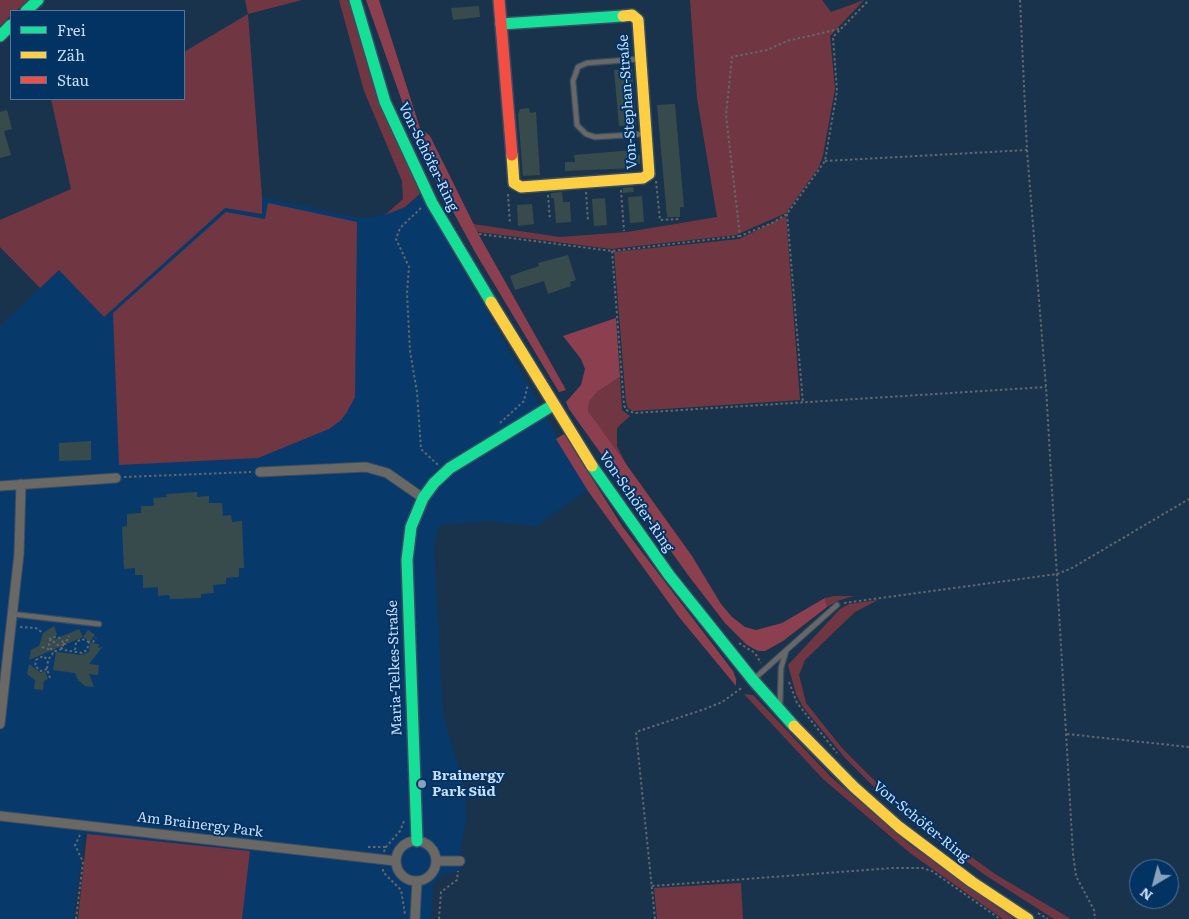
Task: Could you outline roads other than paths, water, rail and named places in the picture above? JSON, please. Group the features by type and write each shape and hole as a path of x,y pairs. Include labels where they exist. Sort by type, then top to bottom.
{"main road":[{"path":"27,10 38,0"},
{"name":"Von-Schöfer-Ring","path":"355,0 385,102 433,204 588,461 669,575 753,680 810,744 899,827 972,882 1031,914"},
{"path":"499,0 501,24"},
{"name":"Von-Stephan-Straße","path":"632,14 638,20 641,59 649,174 643,178 521,187 514,183 501,24 632,14"},
{"path":"0,36 10,26"},
{"name":"Maria-Telkes-Straße","path":"417,841 407,560 411,527 424,498 434,483 450,468 553,405"}],"street":[{"path":"260,472 366,467 386,473 424,498"},
{"path":"0,486 116,478"},
{"path":"0,724 19,554 21,484"},
{"name":"Am Brainergy Park","path":"0,816 396,861"},
{"path":"417,841 431,847 436,861 433,872 423,880 411,880 401,873 396,861 400,849 405,844 417,841"},
{"path":"436,861 459,861"},
{"path":"416,919 417,880"}],"lane":[{"path":"641,59 587,63 578,67 573,81 577,125 586,134 595,137 647,133"},
{"path":"753,680 837,605"},
{"path":"12,614 99,624"},
{"path":"780,709 780,680 786,650"}],"place":[{"name":"Brainergy Park Süd","path":"422,784"}]}
